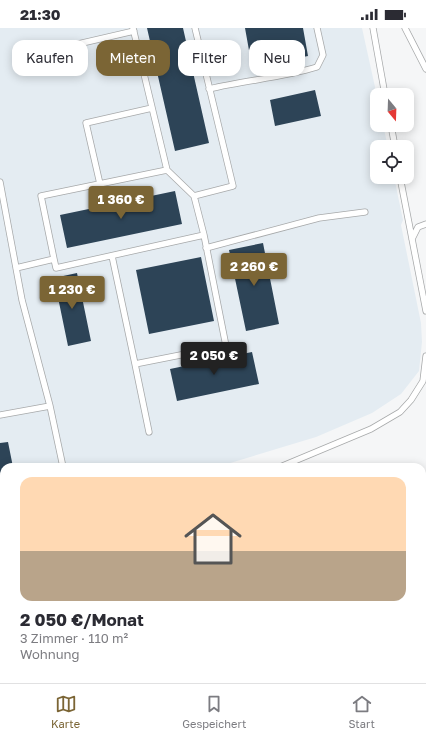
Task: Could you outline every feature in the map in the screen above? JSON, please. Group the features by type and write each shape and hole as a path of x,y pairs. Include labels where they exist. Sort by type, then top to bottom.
{"lane":[{"path":"194,196 233,186 195,28"},
{"path":"210,89 304,71 316,67 323,55 317,28"},
{"path":"373,28 384,88"},
{"path":"405,28 426,69"},
{"path":"88,41 134,30 167,170 194,196 204,235 226,346 135,364"},
{"path":"100,184 86,123 152,108"},
{"path":"167,170 40,196 56,268 204,235"},
{"path":"0,182 22,300 50,406 62,463"},
{"path":"401,184 426,311"},
{"path":"206,248 319,218 365,212"},
{"path":"412,239 418,226 426,224"},
{"path":"112,256 149,432"},
{"path":"16,268 54,259"},
{"path":"289,463 370,429 400,412 411,400 423,381 426,356"},
{"path":"0,415 50,406"}],"shaded area":[{"path":"0,28 362,28 375,88 370,88 370,132 385,132 386,140 370,140 370,184 395,184 403,220 401,225 421,323 422,342 419,371 401,394 372,413 316,437 230,463 0,463"}],"building":[{"path":"147,28 183,28 186,40 178,40 178,76 194,76 209,143 175,151 158,76 170,76 170,40 150,40"},
{"path":"245,28 303,28 308,56 305,57 305,40 249,40 249,50"},
{"path":"315,90 321,116 275,126 270,100"},
{"path":"175,191 182,224 67,248 60,215"},
{"path":"263,243 279,324 246,331 229,250"},
{"path":"201,257 214,321 149,334 136,270"},
{"path":"77,273 91,341 68,346 54,278"},
{"path":"252,352 259,384 177,401 170,369"},
{"path":"8,442 12,463 0,463 0,443"}]}
